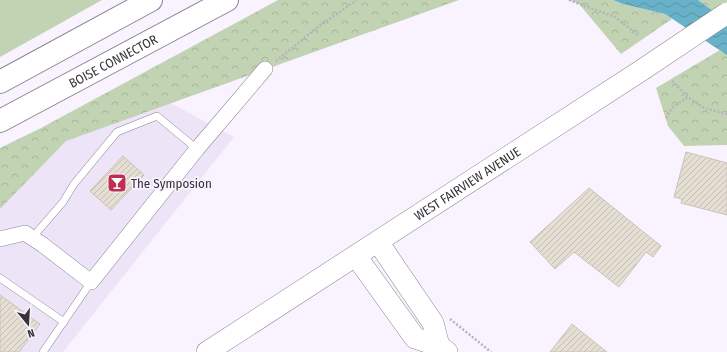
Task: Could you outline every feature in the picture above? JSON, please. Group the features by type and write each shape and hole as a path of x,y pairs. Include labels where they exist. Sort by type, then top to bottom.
{"highway":[{"path":"0,82 151,0"},
{"name":"BOISE CONNECTOR","path":"0,121 227,0"}],"main road":[{"name":"WEST FAIRVIEW AVENUE","path":"207,352 642,70 727,13"},
{"path":"378,242 433,323 442,349"},
{"path":"356,256 415,338 442,349"}],"street":[{"path":"0,239 25,233 91,282 197,149 265,69"}],"lane":[{"path":"32,238 63,202 74,184 117,132 157,116 197,149"},
{"path":"0,278 64,322"},
{"path":"43,352 91,282"}],"path":[{"path":"265,69 318,27 357,0"},
{"path":"569,0 615,17 639,36"},
{"path":"672,81 688,97 704,108 727,114"},
{"path":"666,118 672,108 688,97"},
{"path":"449,318 491,352"}],"shaded area":[{"path":"148,91 234,137 63,352 0,352 0,159"}],"green space":[{"path":"0,0 102,0 0,57"},
{"path":"278,0 459,0 66,141 0,209 0,148 41,128"},
{"path":"569,0 613,0 623,4 665,14 672,19 621,54 579,4"},
{"path":"698,0 727,0 727,21"},
{"path":"720,50 727,55 727,145 684,146 668,126 656,88"}],"water":[{"path":"613,0 698,0 727,21 727,55 665,14 623,4"}],"building":[{"path":"686,152 727,163 727,215 681,203 682,199 674,197"},
{"name":"The Symposion","path":"123,156 144,175 111,210 90,191"},
{"path":"589,188 661,246 653,257 646,252 619,287 574,252 555,269 530,242"},
{"path":"0,295 40,324 19,352 0,352"},
{"path":"572,324 607,352 550,352"}],"place":[{"name":"The Symposion","path":"117,183"}]}
